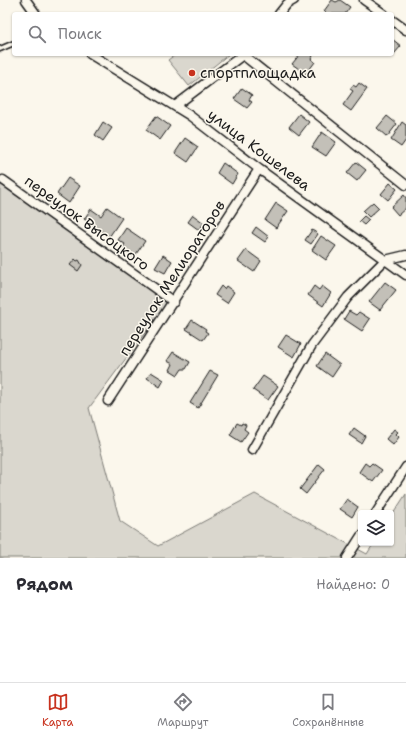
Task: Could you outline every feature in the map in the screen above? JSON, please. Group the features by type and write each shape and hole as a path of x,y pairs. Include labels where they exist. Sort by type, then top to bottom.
{"street":[{"path":"26,0 35,12"},
{"path":"281,12 287,4 294,0"},
{"path":"364,0 381,12"},
{"path":"394,21 406,30"},
{"name":"улица Кошелева","path":"93,56 175,106 259,169 406,274"},
{"path":"175,106 241,56"},
{"path":"246,56 406,184"},
{"name":"переулок Мелиораторов","path":"108,401 174,302 259,169"},
{"name":"переулок Высоцкого","path":"3,180 174,302"},
{"path":"252,450 312,345 348,297 385,260 406,255"},
{"path":"378,510 406,467"},
{"path":"347,558 358,541"}],"lane":[{"path":"0,48 12,44"}],"shaded area":[{"name":"спортплощадка","path":"173,56 226,56 189,86 168,60"},
{"path":"0,184 168,302 89,408 120,521 158,546 255,494 367,554 372,546 394,546 394,512 406,494 406,558 0,558"}],"building":[{"path":"332,0 336,2 340,0 350,7 346,12 324,11"},
{"path":"394,41 401,46 394,54"},
{"path":"298,56 313,56 311,59 315,62 306,74 292,64"},
{"path":"359,83 367,89 351,111 343,105 353,91 350,89 353,85 356,87"},
{"path":"242,88 252,95 249,100 252,102 247,108 234,99"},
{"path":"299,114 309,122 299,135 289,127"},
{"path":"156,116 170,126 160,140 146,130"},
{"path":"387,116 397,124 387,137 377,128"},
{"path":"103,122 112,128 103,141 95,135"},
{"path":"402,122 406,125 406,140 401,147 391,140"},
{"path":"322,132 336,142 326,156 312,147"},
{"path":"185,138 198,147 188,162 175,153"},
{"path":"356,162 366,170 357,181 347,173"},
{"path":"223,163 238,174 232,184 217,173"},
{"path":"68,178 80,186 69,203 57,194"},
{"path":"390,183 397,189 388,200 381,194"},
{"path":"404,195 406,198 406,208 398,215 391,207"},
{"path":"373,202 379,208 369,217 363,211"},
{"path":"276,203 288,211 276,228 265,220"},
{"path":"107,207 122,218 109,237 84,219 91,209 101,216"},
{"path":"193,215 204,223 199,230 188,222"},
{"path":"364,216 369,220 364,225 359,221"},
{"path":"256,227 269,237 265,242 252,233"},
{"path":"126,228 145,241 134,257 122,248 125,244 118,240"},
{"path":"312,230 318,234 311,244 305,240"},
{"path":"321,236 336,246 326,260 312,250"},
{"path":"246,250 261,261 254,272 238,261"},
{"path":"163,255 172,261 165,273 155,268"},
{"path":"75,259 77,261 79,260 82,265 78,271 70,265"},
{"path":"385,282 396,290 380,310 369,302"},
{"path":"221,286 224,289 226,286 234,292 227,303 215,295"},
{"path":"314,286 319,290 322,286 331,293 323,306 308,295"},
{"path":"349,311 356,315 359,312 370,319 362,331 344,319"},
{"path":"192,320 206,329 205,331 208,333 203,340 186,329"},
{"path":"286,335 301,344 294,357 278,347"},
{"path":"173,352 190,362 186,369 182,369 178,375 170,370 173,364 167,361"},
{"path":"325,354 340,365 332,377 317,366"},
{"path":"210,371 218,375 198,408 190,403"},
{"path":"151,372 164,380 160,387 147,378"},
{"path":"263,376 278,386 268,400 253,390"},
{"path":"237,423 246,425 244,429 248,432 241,442 230,435"},
{"path":"354,428 365,436 361,443 349,435"},
{"path":"394,429 398,432 396,434 399,437 393,445 386,439"},
{"path":"365,463 369,466 372,463 382,470 373,482 359,472"},
{"path":"319,464 325,469 306,494 300,489"},
{"path":"347,499 358,507 352,517 340,509"}],"place":[{"name":"спортплощадка","path":"192,73"}]}
